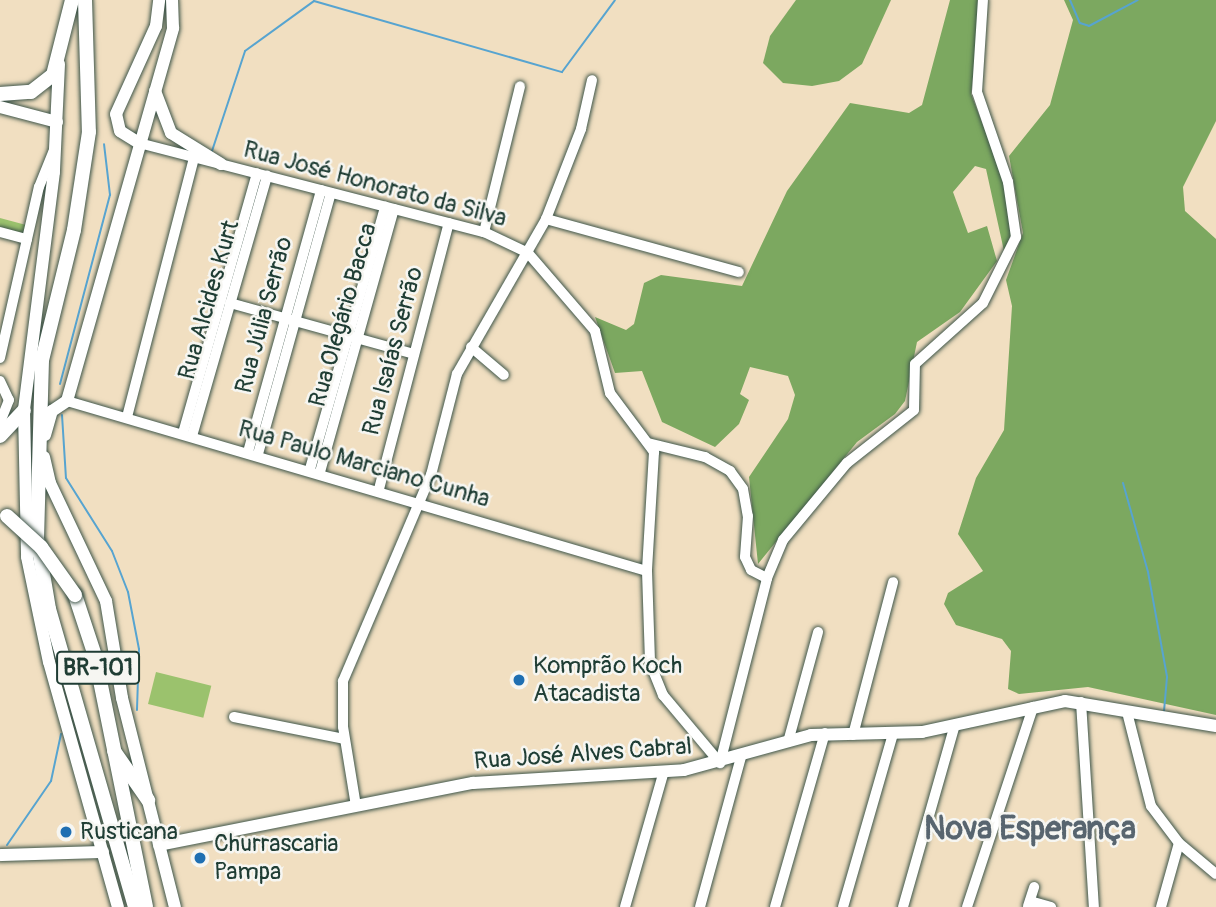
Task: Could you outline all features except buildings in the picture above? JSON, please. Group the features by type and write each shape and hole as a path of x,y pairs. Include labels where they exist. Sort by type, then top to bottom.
{"highway":[{"path":"0,104 43,85 60,61 72,0"},
{"name":"BR-101","path":"85,0 89,130 74,230 42,360 37,538 51,617 135,907"},
{"path":"0,436 24,410"},
{"name":"BR-101","path":"3,513 54,562 75,595 95,656 109,744 146,907"},
{"path":"109,744 148,800"}],"main road":[{"path":"139,143 120,131 116,114 156,26 159,0"},
{"path":"173,0 173,28 68,401 47,421 46,474 106,601 148,800 175,907"},
{"path":"60,61 57,145 24,410 32,596 118,907"},
{"path":"155,88 167,128 190,154 221,164"},
{"path":"0,104 57,121"},
{"name":"Rua José Alves Cabral","path":"159,845 486,782 664,771 720,763 825,733 892,734 954,727 1033,707 1081,702 1216,726"},
{"path":"0,855 103,852"}],"street":[{"path":"720,763 767,578 791,527 847,463 914,410 915,364 983,303 1016,237 1008,182 977,92 983,0"},
{"path":"356,806 344,739 343,681 421,501 454,384 471,347 546,219 581,130 592,79"},
{"path":"484,233 520,86"},
{"path":"127,418 190,154 139,143"},
{"path":"0,358 27,239 57,145"},
{"name":"Rua José Honorato da Silva","path":"221,164 484,233 528,253 595,331 610,393 648,443 657,469 647,571 653,677 720,763"},
{"name":"Rua Alcides Kurt","path":"187,435 262,175"},
{"name":"Rua Júlia Serrão","path":"253,453 326,191"},
{"name":"Rua Olegário Bacca","path":"315,471 390,208"},
{"path":"546,219 739,272"},
{"name":"Rua Isaías Serrão","path":"379,489 449,223"},
{"path":"0,232 27,239"},
{"path":"226,306 290,319 414,354"},
{"path":"471,347 504,375"},
{"path":"0,381 9,408 0,422"},
{"name":"Rua Paulo Marciano Cunha","path":"68,401 421,501 647,571"},
{"path":"648,443 705,457 730,471 743,489 748,516 745,557 751,570 767,578"},
{"path":"853,734 893,582"},
{"path":"788,742 818,632"},
{"path":"1081,702 1094,907"},
{"path":"967,907 1033,707"},
{"path":"1128,712 1145,793 1179,843 1216,874"},
{"path":"234,717 344,739"},
{"path":"903,907 954,727"},
{"path":"775,907 825,733"},
{"path":"843,907 892,734"},
{"path":"700,907 741,757"},
{"path":"625,907 664,771"},
{"path":"1161,907 1179,843"},
{"path":"1034,887 1029,904 1051,907"}],"green space":[{"path":"796,0 891,0 862,64 839,81 812,86 783,83 763,63 770,36"},
{"path":"950,0 982,0 971,94 1006,185 1014,227 1004,251 986,169 975,166 953,192 968,233 987,226 997,261 960,312 917,342 905,401 895,414 857,442 758,564 749,477 788,419 795,395 788,376 750,367 740,394 749,400 739,424 715,447 662,422 642,371 615,373 595,317 626,330 634,324 644,283 661,275 742,286 787,191 850,103 909,113 922,105"},
{"path":"1064,0 1216,0 1216,121 1183,187 1185,211 1216,239 1216,715 1088,687 1019,694 1008,689 1011,651 1002,639 956,625 944,604 948,593 983,571 958,534 976,478 1004,430 1012,306 1006,280 1023,233 1009,156 1050,105 1073,20"},
{"path":"0,218 27,225 24,236 0,229"},
{"path":"156,672 211,686 203,718 148,704"}],"waterway":[{"path":"212,151 245,51 314,1 562,72 615,0"},
{"path":"1070,0 1080,23 1089,26 1138,0"},
{"path":"60,384 110,195 104,144"},
{"path":"62,415 66,478 112,551 128,592 139,649 137,710"},
{"path":"1123,483 1148,572 1167,677 1164,712"},
{"path":"7,845 51,781 61,734"}],"place":[{"name":"Komprão Koch Atacadista","path":"519,680"},
{"name":"Rusticana","path":"66,832"},
{"name":"Churrascaria Pampa","path":"200,858"}],"district":[{"name":"Nova Esperança","path":"1030,829"}]}
